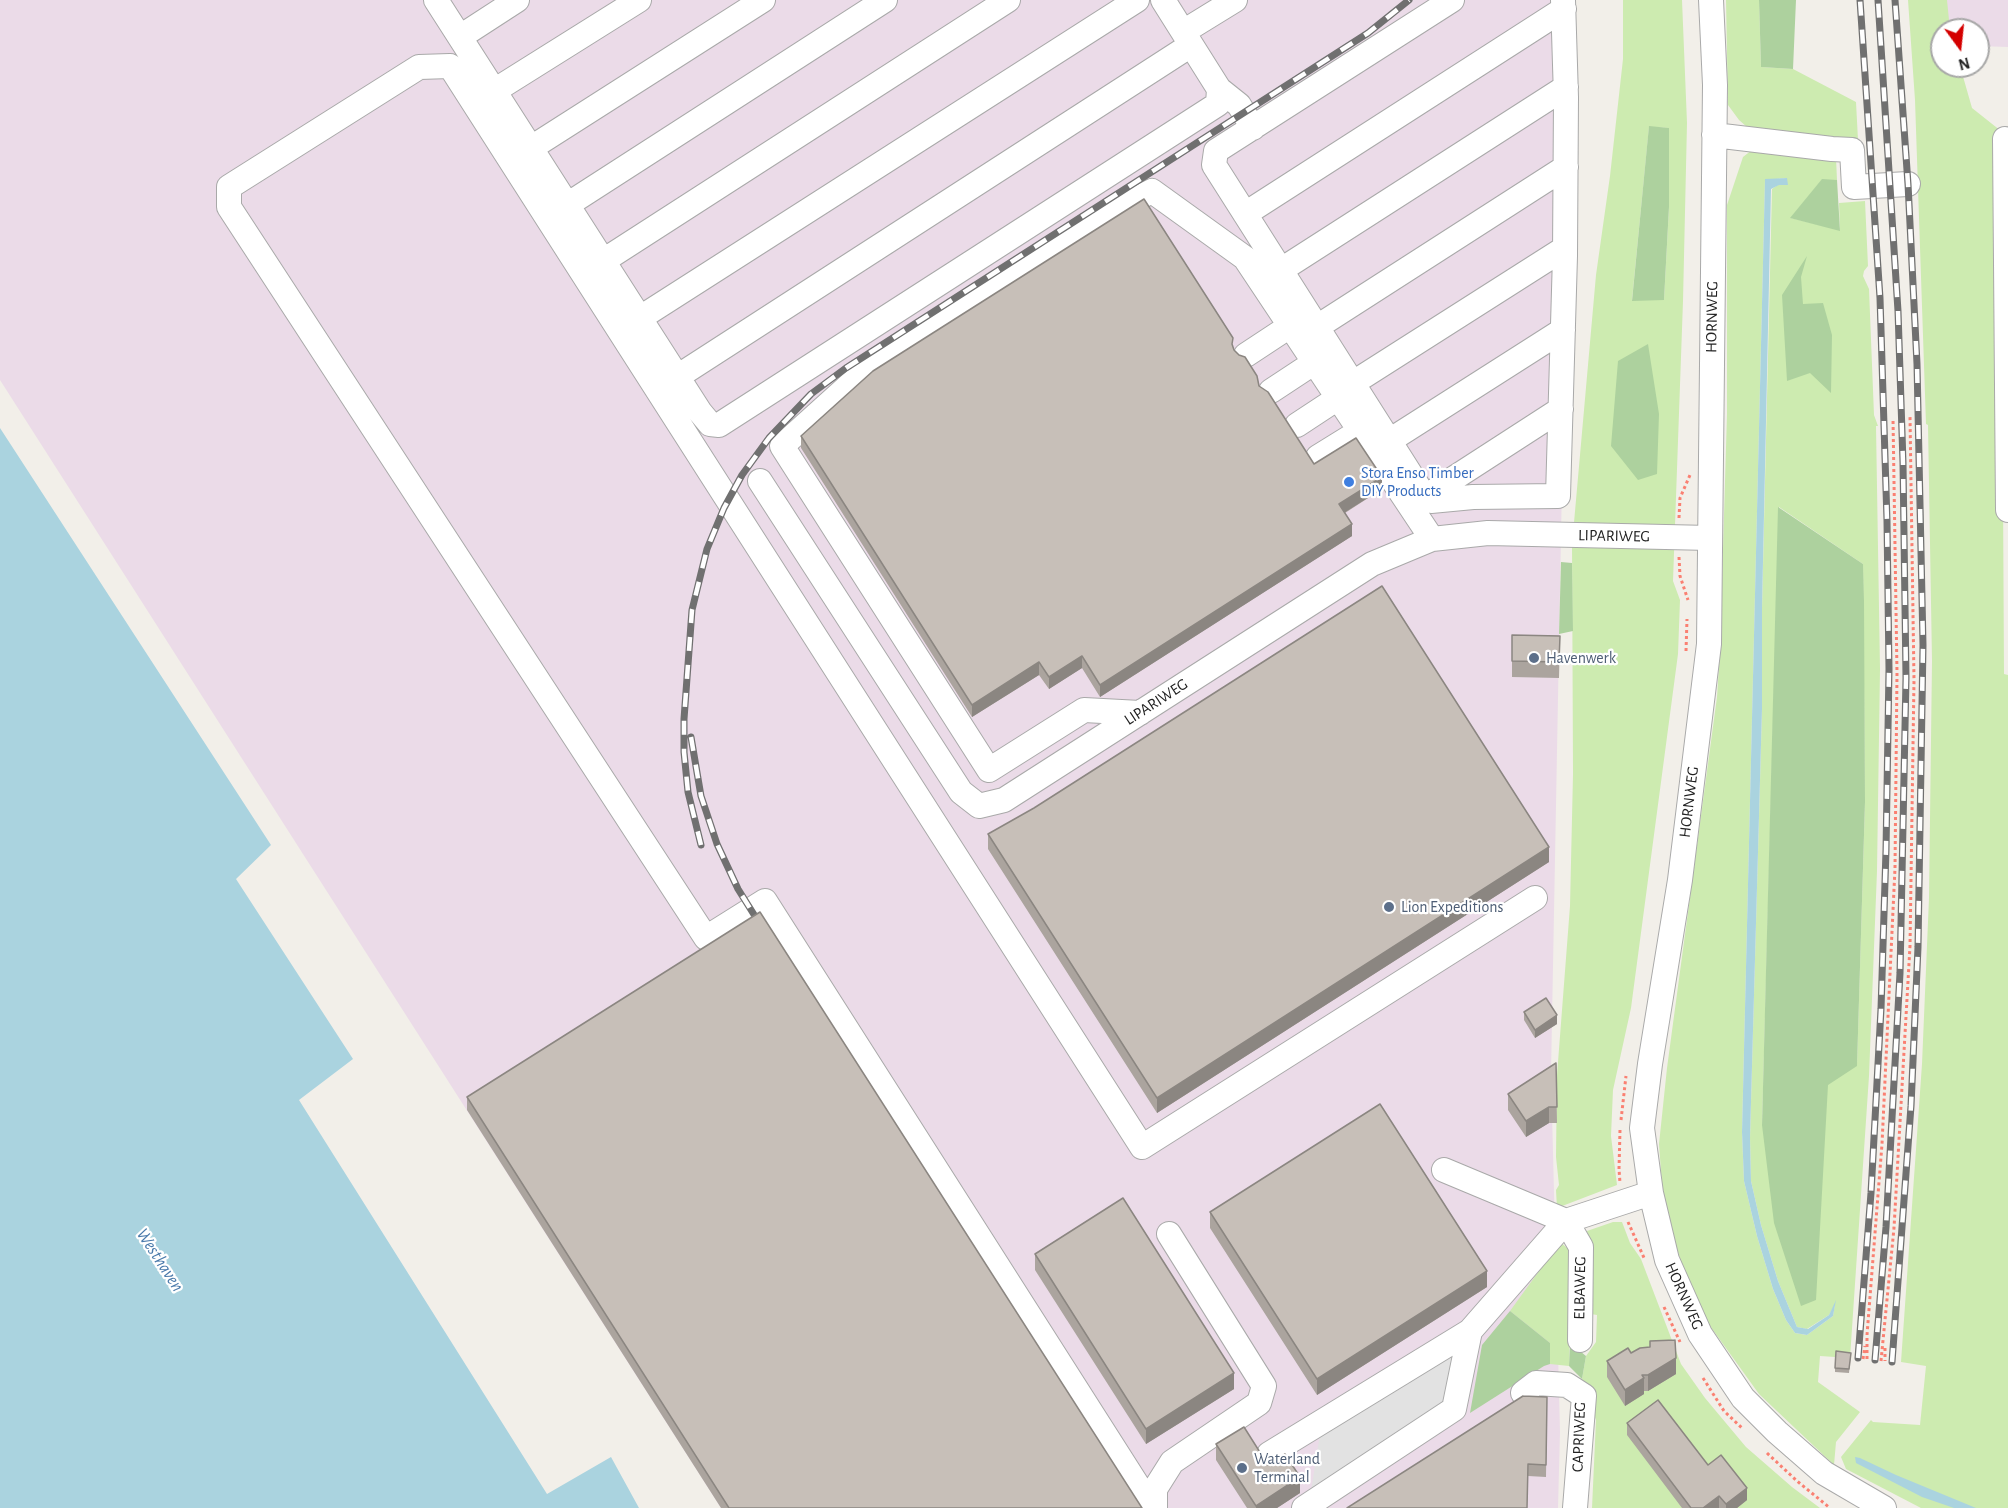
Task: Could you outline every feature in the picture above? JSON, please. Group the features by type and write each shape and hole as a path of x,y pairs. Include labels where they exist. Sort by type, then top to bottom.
{"street":[{"path":"436,0 677,377 710,424 719,425 1218,104 1219,89"},
{"path":"460,37 517,0"},
{"path":"495,91 639,0"},
{"path":"531,148 763,0"},
{"path":"567,205 885,0"},
{"path":"603,261 1008,0"},
{"path":"640,318 1137,0"},
{"path":"1163,0 1219,89 1239,105 1253,128"},
{"path":"677,377 1187,39 1235,0"},
{"path":"1432,539 1360,431 1317,327 1214,165 1216,151 1452,0"},
{"name":"HORNWEG","path":"1711,0 1715,86 1709,644 1680,880 1642,1128 1651,1193 1667,1260 1700,1334 1743,1398 1777,1432 1824,1473 1884,1508"},
{"path":"1245,214 1564,4"},
{"path":"1140,713 1084,710 989,770 782,446 864,372 1130,202 1152,191 1245,258 1315,363 1345,391 1389,441 1425,497 1431,501 1473,497 1558,496 1566,167 1564,4"},
{"path":"1153,1508 765,901 706,938 229,207 230,187 419,66 450,66 1142,1147 1534,898"},
{"path":"1281,270 1566,87"},
{"path":"1714,135 1852,150 1854,187 1908,184"},
{"path":"2008,140 2006,140 2008,510"},
{"path":"1317,327 1566,167"},
{"path":"1297,425 1345,391 1565,248"},
{"path":"1246,356 1290,326"},
{"path":"1389,441 1563,330"},
{"path":"1271,391 1315,363"},
{"path":"1425,497 1561,410"},
{"path":"1318,457 1360,431"},
{"name":"LIPARIWEG","path":"760,482 961,792 979,807 1004,800 1372,564 1432,539 1488,533 1710,538"},
{"path":"1444,1170 1566,1221"},
{"path":"1269,1454 1470,1330 1566,1221 1651,1193"},
{"name":"ELBAWEG","path":"1566,1221 1581,1247 1580,1340"},
{"path":"1153,1508 1155,1489 1172,1462 1259,1403 1264,1386 1169,1233"},
{"path":"1304,1508 1454,1409 1470,1330"},
{"name":"CAPRIWEG","path":"1523,1393 1536,1383 1567,1384 1584,1396 1575,1508"}],"path":[{"path":"1883,1361 1902,1111 1912,876 1914,642 1910,417"},
{"path":"1865,1359 1883,1134 1895,868 1897,673 1893,418"}],"shaded area":[{"path":"0,0 1571,0 1551,1073 1560,1432 1558,1508 721,1508 0,380"},
{"path":"1931,0 2008,0 2008,47 1990,46 1990,18 1938,18"},
{"path":"1459,1346 1448,1403 1311,1491 1320,1434"}],"green space":[{"path":"1623,0 1682,0 1687,123 1673,581 1680,600 1678,654 1631,1008 1613,1090 1611,1136 1617,1185 1557,1208 1556,1190 1559,1185 1556,1157 1557,1075 1570,906 1573,774 1572,545 1596,275 1623,59","holes":["1649,127 1669,128 1669,207 1664,300 1632,300"]},
{"path":"1726,0 1759,0 1761,67 1793,69 1856,102 1858,140 1835,141 1747,127 1739,120 1728,105"},
{"path":"1759,0 1796,0 1793,69 1761,67"},
{"path":"1908,0 1947,0 1949,18 1930,18 1930,78 1963,78 1972,108 2001,131 2004,674 2008,675 2008,1508 1921,1508 1846,1469 1841,1457 1871,1420 1920,1425 1926,1366 1901,1362 1922,1064 1929,898 1932,661 1928,425 1926,424 1915,100"},
{"path":"1649,126 1669,128 1669,207 1664,300 1632,301"},
{"path":"1752,150 1836,158 1837,180 1822,180 1791,218 1840,230 1839,203 1865,201 1868,266 1863,276 1869,289 1874,415 1878,426 1876,426 1880,669 1877,871 1869,1076 1850,1358 1820,1356 1818,1382 1860,1412 1836,1442 1834,1465 1759,1394 1705,1319 1687,1281 1672,1233 1662,1185 1659,1144 1667,1068 1717,697 1727,414 1727,205 1743,157","holes":["1787,178 1772,189 1762,608 1762,709 1750,1138 1751,1181 1761,1225 1778,1281 1797,1327 1807,1329 1829,1315 1835,1304 1833,1316 1807,1335 1795,1333 1786,1320 1773,1289 1744,1181 1742,1132 1765,180","1779,507 1863,564 1865,802 1857,1065 1762,1125"]},
{"path":"1822,179 1837,180 1840,231 1790,218"},
{"path":"1807,256 1801,277 1803,304 1823,303 1832,335 1831,393 1810,373 1787,381 1782,295"},
{"path":"1648,344 1659,414 1657,474 1638,480 1611,446 1618,361"},
{"path":"1778,507 1863,564 1865,802 1857,1066 1828,1085 1816,1300 1801,1306 1774,1223 1762,1125"},
{"path":"1561,562 1572,563 1573,631 1559,634"},
{"path":"1613,1222 1622,1222 1630,1243 1641,1259 1681,1364 1705,1398 1746,1447 1820,1508 1592,1508 1596,1420 1582,1379 1586,1356 1596,1342 1597,1315 1591,1314 1591,1255 1587,1231"},
{"path":"1560,1242 1572,1252 1569,1366 1550,1364 1550,1343 1510,1311"},
{"path":"1510,1311 1550,1343 1550,1364 1470,1413 1482,1345"},
{"path":"1570,1343 1586,1356 1582,1379 1569,1366"}],"water":[{"path":"1787,178 1788,185 1779,185 1771,189 1762,709 1750,1138 1751,1181 1761,1225 1778,1281 1797,1327 1808,1329 1829,1315 1836,1300 1833,1316 1807,1335 1795,1333 1786,1320 1773,1289 1744,1181 1742,1132 1765,179"},
{"name":"Westhaven","path":"0,428 271,845 236,879 353,1059 299,1100 547,1494 611,1457 639,1508 0,1508"},
{"path":"1855,1457 1976,1508 1954,1508 1922,1497 1856,1463"}],"building":[{"path":"1144,199 1233,338 1234,350 1245,357 1257,376 1259,386 1268,392 1314,464 1356,438 1382,477 1339,504 1352,524 1100,685 1082,656 1049,677 1039,662 972,705 801,436 873,371"},
{"path":"1382,586 1549,847 1157,1098 988,834 1034,808"},
{"path":"1512,635 1560,636 1559,662 1512,661"},
{"path":"760,912 1142,1508 729,1508 467,1097"},
{"path":"1546,998 1557,1015 1535,1030 1524,1012"},
{"path":"1556,1063 1557,1107 1549,1107 1526,1121 1508,1094"},
{"path":"1380,1104 1487,1271 1317,1379 1210,1212"},
{"path":"1123,1198 1234,1373 1146,1429 1035,1254"},
{"path":"1675,1340 1676,1358 1648,1375 1642,1375 1644,1378 1625,1390 1607,1361 1628,1348 1631,1353 1640,1348 1650,1347 1650,1341"},
{"path":"1836,1351 1851,1353 1849,1369 1835,1368"},
{"path":"1523,1396 1547,1397 1546,1465 1528,1464 1527,1508 1347,1508"},
{"path":"1658,1400 1708,1465 1721,1455 1747,1488 1726,1504 1719,1496 1703,1508 1691,1508 1627,1423"},
{"path":"1244,1427 1268,1465 1285,1454 1300,1477 1256,1506 1216,1444"}],"railway":[{"path":"701,845 688,792 684,752 684,719 692,610 707,549 724,508 742,475 769,438 811,394 846,368 1368,33 1409,0"},
{"path":"1858,1358 1871,1193 1881,1009 1889,669 1880,298 1860,0"},
{"path":"1875,1360 1886,1227 1900,973 1906,678 1898,311 1878,0"},
{"path":"1892,1362 1911,1106 1918,947 1923,645 1917,364 1908,184 1895,0"},
{"path":"691,737 701,796 717,844 738,889 763,929"}],"place":[{"name":"Stora Enso Timber DIY Products","path":"1349,482"},
{"name":"Havenwerk","path":"1534,658"},
{"name":"Lion Expeditions","path":"1389,907"},
{"name":"Waterland Terminal","path":"1242,1468"}]}
